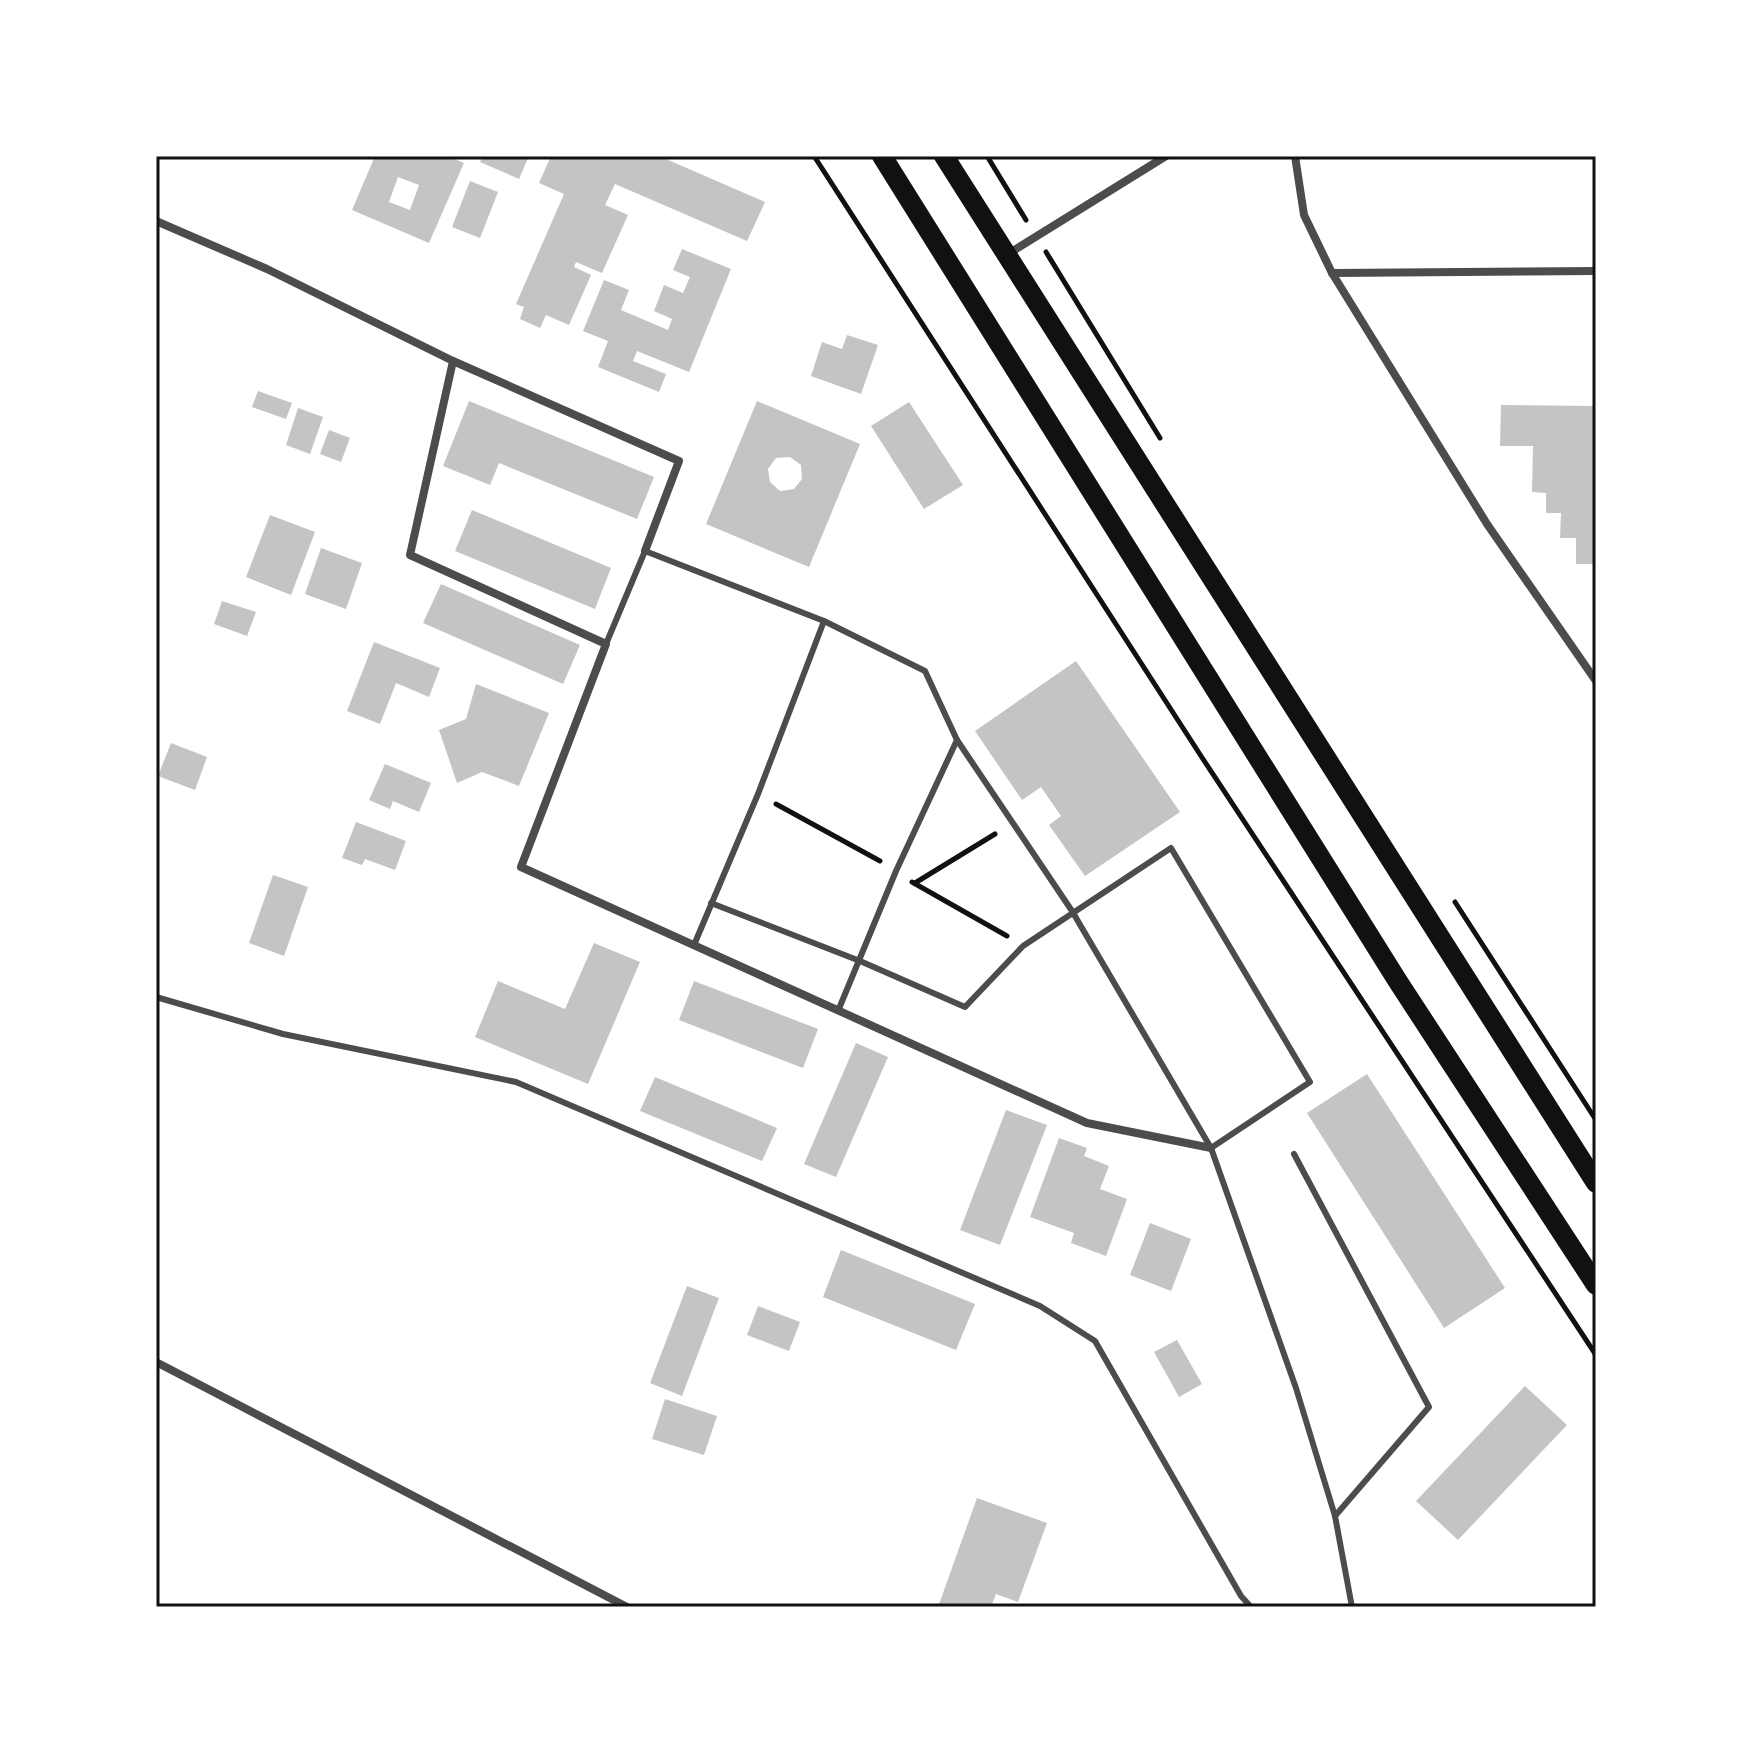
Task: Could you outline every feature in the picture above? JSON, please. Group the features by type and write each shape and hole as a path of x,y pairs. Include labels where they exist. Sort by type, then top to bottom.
{"main road":[{"path":"882,156 1397,980 1596,1285"},
{"path":"944,156 1596,1183"}],"street":[{"path":"1007,255 1166,156"},
{"path":"1295,156 1304,215 1332,273 1487,524 1596,681"},
{"path":"156,221 267,269 453,361 679,461 645,551"},
{"path":"1332,273 1596,271"},
{"path":"453,361 410,555 606,644 521,867 1087,1123 1211,1148"},
{"path":"156,1362 627,1607"}],"lane":[{"path":"606,644 645,551 824,621 925,671 957,740 1072,911 1211,1148 1296,1388 1335,1516 1352,1607"},
{"path":"694,945 758,794 824,621"},
{"path":"838,1011 896,871 957,740"},
{"path":"711,903 860,961 965,1007 1023,946 1171,848 1310,1082 1211,1148"},
{"path":"156,997 283,1034 516,1082 1040,1306 1095,1341 1241,1596 1251,1607"},
{"path":"1294,1154 1429,1407 1335,1516"}],"path":[{"path":"814,156 1201,756 1596,1355"},
{"path":"987,156 1166,448"},
{"path":"758,794 1023,946"},
{"path":"914,884 1012,824"},
{"path":"1451,896 1596,1120"}],"building":[{"path":"375,156 448,156 464,163 429,243 352,210","holes":["398,177 419,185 410,210 389,202"]},
{"path":"483,156 529,156 519,179 480,162"},
{"path":"551,156 659,156 765,202 747,241 615,184 605,205 628,215 602,273 576,262 574,267 591,275 569,325 546,315 540,328 520,319 524,307 516,304 564,194 539,183"},
{"path":"470,181 498,192 480,238 452,227"},
{"path":"682,249 731,269 689,372 637,351 633,361 666,374 659,392 598,367 608,341 583,331 604,280 629,290 621,310 668,330 672,319 654,311 664,285 683,293 690,277 673,270"},
{"path":"847,335 878,345 861,394 811,376 822,342 842,349"},
{"path":"258,391 292,403 286,419 252,407"},
{"path":"469,401 654,477 637,519 499,463 490,485 443,466"},
{"path":"757,401 860,444 809,567 706,524","holes":["790,457 801,465 802,479 794,489 780,491 770,482 768,469 776,458"]},
{"path":"909,402 963,485 924,509 871,426"},
{"path":"1501,405 1596,406 1596,564 1576,564 1576,538 1560,538 1561,513 1546,513 1546,493 1532,492 1533,446 1500,446"},
{"path":"298,408 323,417 310,454 286,445"},
{"path":"329,430 350,438 341,462 320,454"},
{"path":"472,510 611,568 595,609 455,551"},
{"path":"270,515 315,532 291,595 246,577"},
{"path":"321,548 362,563 346,609 305,594"},
{"path":"441,584 580,645 563,684 423,623"},
{"path":"222,601 256,612 247,636 214,624"},
{"path":"374,642 440,668 429,697 396,683 380,724 347,711"},
{"path":"1076,661 1180,812 1085,876 1049,825 1061,816 1041,787 1022,800 975,731"},
{"path":"476,684 549,713 519,786 482,772 457,783 439,730 466,719"},
{"path":"171,743 207,757 195,790 158,776"},
{"path":"385,764 431,783 419,812 393,801 390,809 369,800"},
{"path":"356,822 406,841 395,870 365,859 362,865 342,858"},
{"path":"273,875 308,887 284,956 249,943"},
{"path":"594,943 640,962 588,1084 475,1037 498,981 565,1009"},
{"path":"694,981 818,1029 803,1068 679,1020"},
{"path":"856,1043 888,1057 836,1177 804,1164"},
{"path":"1367,1074 1505,1288 1444,1328 1307,1113"},
{"path":"655,1077 777,1128 762,1161 640,1111"},
{"path":"1006,1110 1047,1125 1000,1245 960,1230"},
{"path":"1059,1138 1087,1148 1084,1156 1109,1166 1100,1189 1127,1199 1106,1256 1071,1243 1074,1233 1030,1217"},
{"path":"1150,1223 1191,1239 1171,1291 1130,1275"},
{"path":"841,1250 975,1304 956,1350 823,1297"},
{"path":"687,1286 719,1298 682,1396 650,1383"},
{"path":"758,1306 800,1322 789,1351 747,1335"},
{"path":"1177,1340 1202,1384 1179,1397 1154,1352"},
{"path":"1525,1386 1567,1425 1458,1540 1416,1501"},
{"path":"665,1399 717,1416 704,1455 652,1439"},
{"path":"977,1498 1047,1523 1018,1602 996,1594 991,1607 938,1607"}]}
